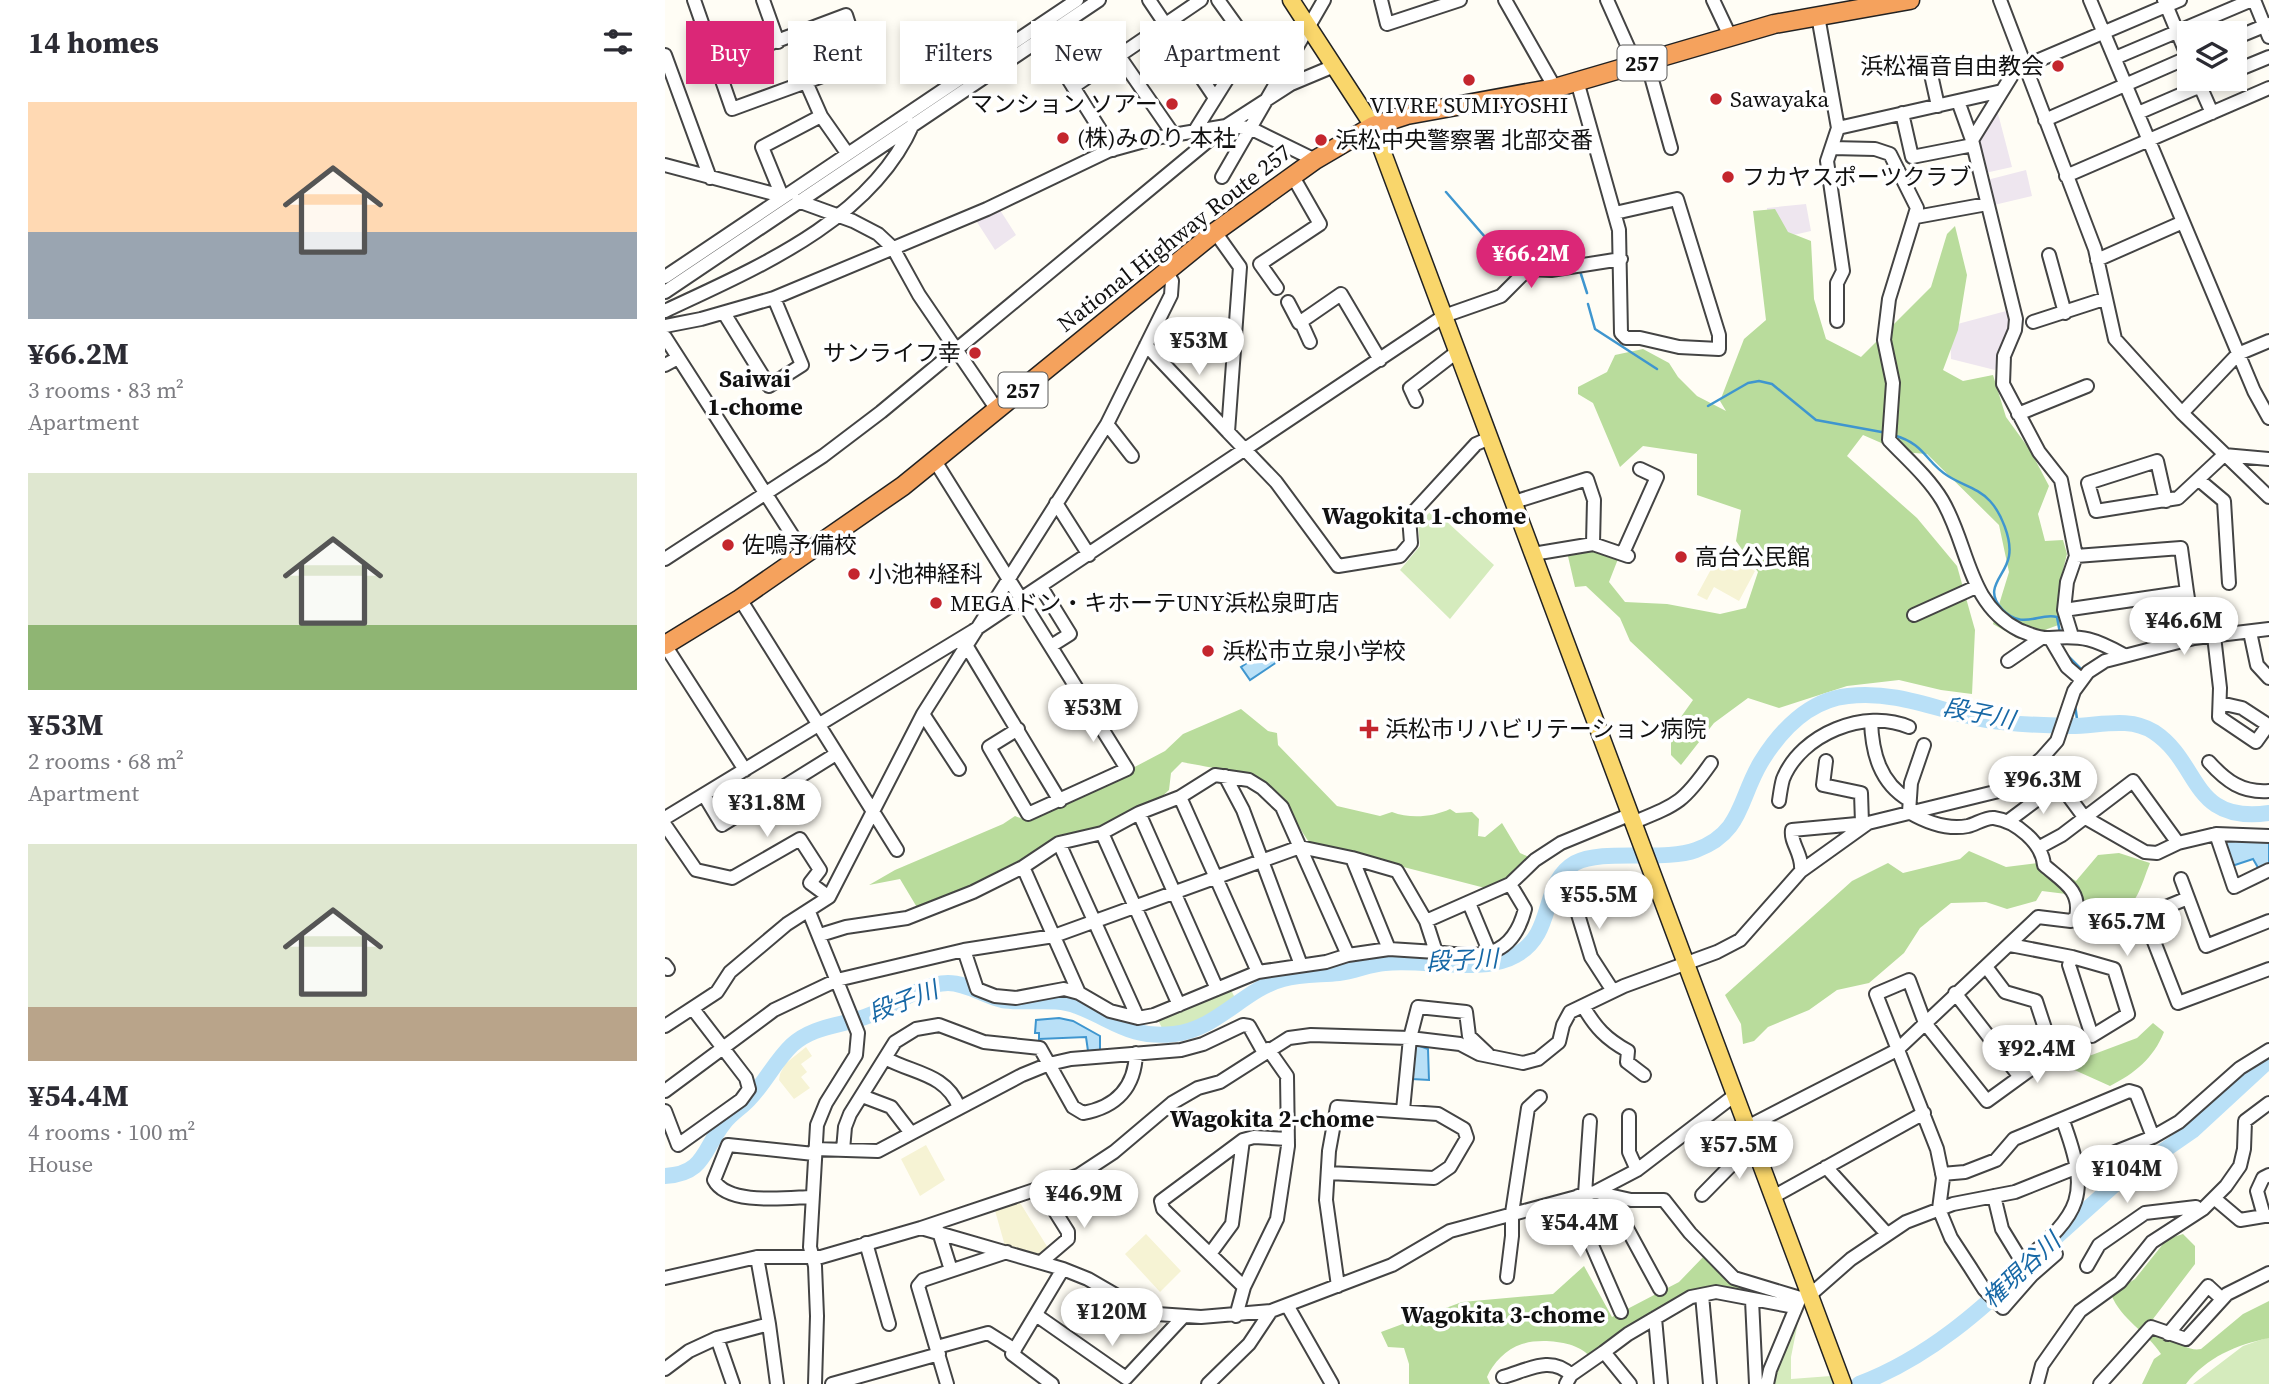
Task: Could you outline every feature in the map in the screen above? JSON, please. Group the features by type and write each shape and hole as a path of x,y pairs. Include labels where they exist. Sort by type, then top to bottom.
{"highway":[{"name":"National Highway Route 257","path":"665,645 805,555 935,461 1215,232 1291,175 1373,126 1407,115 1555,88 1730,36 1818,16 1910,0"}],"main road":[{"path":"1290,0 1373,126 1773,1197 1802,1300 1841,1379"}],"street":[{"path":"694,0 701,21"},
{"path":"763,0 778,41"},
{"path":"665,277 1077,0"},
{"path":"1069,21 1099,0"},
{"path":"1149,0 1163,21"},
{"path":"1170,21 1201,0"},
{"path":"1196,129 1246,49 1246,39 1217,0"},
{"path":"1222,177 1324,0"},
{"path":"1381,0 1387,24 1430,4 1460,0"},
{"path":"1505,0 1555,88"},
{"path":"1607,0 1632,57 1642,63 1671,148"},
{"path":"1713,0 1730,36"},
{"path":"2000,0 2097,260 2112,330 2122,348 2182,413 2269,497"},
{"path":"2090,0 2238,354 2269,418"},
{"path":"1902,113 1912,157 1972,142 2002,90 2023,63 2103,32 2165,3 2180,0"},
{"path":"2202,21 2253,0 2267,29 2247,35"},
{"path":"2115,58 2177,31 2165,3"},
{"path":"830,21 846,15 848,21"},
{"path":"1818,16 1838,128 1826,161 1843,271 1837,283 1837,321"},
{"path":"774,42 788,37"},
{"path":"665,292 1031,47"},
{"path":"665,55 668,73 710,178"},
{"path":"2247,66 2269,57"},
{"path":"1928,61 1938,106"},
{"path":"2045,120 2177,63"},
{"path":"665,559 766,494 881,412 1226,126 1269,96 1333,65"},
{"path":"1126,66 1173,134"},
{"path":"1577,81 1615,213 1621,259 1621,333 1626,338 1640,338 1679,347 1719,349 1719,335 1677,199 1615,213"},
{"path":"723,84 732,109 801,84"},
{"path":"807,84 821,116 847,153"},
{"path":"1071,84 1113,150"},
{"path":"1073,88 1079,84"},
{"path":"1206,84 1215,98"},
{"path":"2066,176 2269,88"},
{"path":"1838,128 2002,90"},
{"path":"2138,113 2181,91"},
{"path":"2202,91 2212,113"},
{"path":"1958,101 1972,142 2016,318 2002,369 2003,384 2039,452 2061,480 2077,556 2067,582 2057,638 2067,667 2083,677"},
{"path":"782,196 761,147 821,116"},
{"path":"665,312 778,256 809,237 868,189 887,169 913,124"},
{"path":"665,326 774,298 1012,199 1113,150 1173,134 1226,126 1250,128 1315,160"},
{"path":"1832,148 1875,149 1890,154 1917,208 1889,299 1884,340 1893,383 1889,434 1942,500 1958,532 1976,587 1991,610 2007,624 2057,638 2098,641 2124,655"},
{"path":"665,165 782,196"},
{"path":"1277,288 1260,264 1320,224 1291,175"},
{"path":"798,201 878,234 893,248 955,350 998,411"},
{"path":"1916,217 1987,204"},
{"path":"2097,260 2183,222"},
{"path":"1215,232 1240,267 1228,432"},
{"path":"2049,256 2065,313"},
{"path":"665,818 974,631 1444,316 1501,296 1528,270 1551,270 1621,259"},
{"path":"665,1026 717,992 730,972 787,923 809,912 829,897 923,714 1107,424 1171,295 1172,281 1166,272"},
{"path":"1301,321 1341,294 1380,360"},
{"path":"724,313 769,386 802,365 774,298"},
{"path":"2033,322 2104,299"},
{"path":"1288,302 1301,321 1310,342"},
{"path":"665,337 805,555"},
{"path":"2182,413 2238,354 2269,341"},
{"path":"1146,345 1276,482 1338,566 1400,556 1411,543 1409,517 1476,444 1490,438"},
{"path":"1416,401 1411,388 1458,351"},
{"path":"665,365 678,358"},
{"path":"2018,414 2087,386"},
{"path":"1107,424 1132,456"},
{"path":"2166,501 2157,461 2088,483 2095,511 2166,501 2185,495 2224,455 2269,458"},
{"path":"935,461 1127,769 1028,814 989,747 1018,729"},
{"path":"1533,554 1593,544 1626,554 1657,477 1640,469"},
{"path":"1514,502 1587,479 1594,500 1593,544"},
{"path":"2199,480 2224,501 2229,583"},
{"path":"1056,503 1089,555"},
{"path":"2077,556 2181,548 2194,638"},
{"path":"1041,587 1070,634 1051,646"},
{"path":"1914,615 1976,587"},
{"path":"2064,610 2187,592"},
{"path":"740,599 897,850"},
{"path":"1801,871 1802,860 1791,836 1792,830 1865,823 1909,806 1993,794 2041,759 2061,732 2065,715 2083,677 2105,661 2194,638 2269,629"},
{"path":"2250,632 2257,665 2269,678"},
{"path":"2214,636 2220,704"},
{"path":"2008,661 2057,638"},
{"path":"665,645 745,770"},
{"path":"966,645 1059,801"},
{"path":"923,714 960,769"},
{"path":"1747,1127 1897,1050 1955,993 1987,968 2038,917 2071,921 2077,917 2077,899 2071,887 2044,865 2043,856 2024,831 1992,818 1955,827 1925,821 1909,806 1885,778 1874,751 1871,721"},
{"path":"1780,801 1783,779 1808,748 1831,732 1850,724 1871,721 1899,723 1909,727"},
{"path":"1909,806 1924,745"},
{"path":"704,795 722,825 836,754"},
{"path":"2041,759 2084,817 2145,852 2157,853 2178,843 2216,834 2269,835"},
{"path":"1826,761 1822,785 1861,793 1865,823"},
{"path":"2209,762 2224,780 2242,788 2269,791"},
{"path":"1426,920 1510,884 1535,860 1561,843 1673,806 1688,796 1711,763"},
{"path":"820,935 846,927 907,918 1023,867 1059,843 1101,833 1139,813 1180,797 1215,775 1249,780 1276,800 1300,847 1347,955"},
{"path":"1225,776 1243,810 1259,860 1301,965"},
{"path":"2038,848 2062,835 2133,781 2178,843"},
{"path":"2007,822 2059,783"},
{"path":"1180,797 1258,972"},
{"path":"1139,813 1217,989"},
{"path":"665,1278 757,1257 821,1257 921,1228 1079,1175 1114,1152 1172,1103 1198,1088 1220,1082 1266,1050 1289,1038 1311,1035 1410,1038 1460,1044 1490,1057 1523,1063 1538,1059 1559,1042 1570,1012 1613,991 1717,953 1739,940 1801,871 1865,823"},
{"path":"665,825 696,870 723,878 732,877 800,839 820,870 810,883 829,897"},
{"path":"1101,833 1179,1005"},
{"path":"2216,834 2234,887 2269,870"},
{"path":"1059,843 1137,1018"},
{"path":"665,1091 774,1010 837,980 964,950 1054,936 1173,890 1300,847 1397,871 1426,920 1436,952"},
{"path":"1352,858 1389,949"},
{"path":"1023,867 1079,993"},
{"path":"2181,879 2206,946 2269,921"},
{"path":"964,950 977,989 995,996 1016,998 1064,989 1079,993 1110,1011 1137,1018 1154,1015 1258,972 1389,949 1470,956 1505,946 1519,931 1525,909 1510,884"},
{"path":"1613,991 1591,957 1577,911 1640,891"},
{"path":"2119,924 2188,898"},
{"path":"1469,903 1489,951"},
{"path":"809,912 857,1033 856,1055 831,1093 817,1125 810,1256 815,1278 815,1384"},
{"path":"2144,916 2178,1003 2269,969"},
{"path":"2010,945 2073,957 2114,969 2128,1014 2092,1036 2069,965 2073,957"},
{"path":"1987,968 2005,992 2036,1001 2053,1053 1987,1101 1926,1023 1909,980 1876,995 1924,1113 1943,1174 1939,1209 1951,1238 1990,1296 2003,1308 2032,1275 2056,1254"},
{"path":"1955,993 2021,1077"},
{"path":"1583,1006 1593,1024 1606,1038 1628,1051 1627,1062 1644,1075"},
{"path":"1403,1110 1410,1038 1418,1007 1466,1012 1469,1036 1490,1057"},
{"path":"665,1111 678,1145 741,1100 749,1089 746,1078 693,1009"},
{"path":"843,1150 845,1127 885,1058 903,1036 929,1024 983,1042 1040,1048 1073,1107 1086,1112 1126,1091 1136,1072 1136,1053"},
{"path":"811,1198 727,1194 719,1190 714,1180 728,1145 815,1151 878,1151 959,1107 1049,1064 1181,1050 1203,1044 1243,1025 1249,1026 1287,1076 1288,1139 1277,1219 1244,1287 1236,1316"},
{"path":"1767,1384 1770,1370 1802,1300 1851,1259 1887,1234 1906,1222 1939,1209 2015,1192 2153,1137 2179,1122 2240,1068 2269,1050"},
{"path":"885,1058 934,1077 947,1088 959,1107"},
{"path":"1943,1174 1965,1172 1996,1160 2014,1139 2063,1121 2129,1091 2136,1093 2153,1137"},
{"path":"921,1228 1063,1269 1088,1279 1138,1308 1182,1318 1236,1316 1271,1311 1392,1265 1450,1231 1586,1194 1637,1170 1735,1095"},
{"path":"862,1096 891,1107 912,1133"},
{"path":"1507,1277 1513,1236 1512,1213 1528,1108 1541,1097"},
{"path":"2036,1384 2042,1365 2080,1311 2120,1282 2153,1242 2210,1202 2240,1166 2245,1121 2269,1103"},
{"path":"1328,1173 1434,1178 1450,1167 1467,1138 1464,1129 1438,1114 1337,1107 1328,1173 1326,1200 1338,1286"},
{"path":"1773,1197 1924,1113"},
{"path":"1629,1116 1629,1152 1637,1170"},
{"path":"1590,1121 1586,1194 1581,1220 1621,1312"},
{"path":"2022,1263 2070,1216 2079,1194 2077,1168 2063,1121"},
{"path":"1244,1287 1163,1209 1161,1201 1243,1140 1254,1136 1288,1139"},
{"path":"1210,1254 1232,1224 1243,1140"},
{"path":"1702,1195 1753,1143"},
{"path":"1826,1167 1887,1234"},
{"path":"2087,1266 2099,1245 2145,1213 2210,1202 2240,1220 2267,1216 2257,1192 2263,1178 2269,1175"},
{"path":"1041,1189 1068,1232 1068,1239 1041,1262"},
{"path":"1586,1194 1664,1199 1690,1233 1734,1278 1802,1300"},
{"path":"1994,1196 2003,1229 2032,1275"},
{"path":"1609,1197 1661,1289"},
{"path":"939,1232 951,1270"},
{"path":"866,1243 889,1324"},
{"path":"947,1384 918,1286 922,1280 1007,1251"},
{"path":"757,1257 777,1384"},
{"path":"1049,1384 1012,1354 1063,1269"},
{"path":"2100,1384 2151,1327 2186,1339 2218,1307 2222,1299 2240,1286 2269,1273"},
{"path":"2168,1334 2208,1286 2222,1299"},
{"path":"1503,1377 1549,1363 1560,1364 1569,1379 1604,1352 1691,1297 1716,1292 1752,1300 1802,1300"},
{"path":"1702,1295 1710,1384"},
{"path":"1752,1300 1758,1384"},
{"path":"1287,1305 1332,1384"},
{"path":"1208,1384 1249,1344 1271,1311"},
{"path":"1036,1315 1126,1378 1182,1318"},
{"path":"1655,1318 1661,1384"},
{"path":"665,1369 689,1351 717,1338 769,1324"},
{"path":"832,1384 988,1333 1015,1350"},
{"path":"717,1338 733,1384"},
{"path":"1604,1352 1630,1384"},
{"path":"1758,1384 1770,1370"}],"shaded area":[{"path":"1996,106 2012,167 1985,173 1978,142"},
{"path":"2026,170 2032,196 1994,205 1987,180"},
{"path":"1806,204 1811,231 1767,241 1767,208"},
{"path":"1000,210 1016,235 995,250 975,219"},
{"path":"2010,310 2011,326 1995,370 1951,359 1950,326"},
{"path":"1721,551 1755,571 1739,601 1714,587 1707,600 1697,595"},
{"path":"806,1047 812,1056 801,1064 807,1072 801,1077 810,1088 794,1099 779,1080 780,1074 785,1064"},
{"path":"926,1145 945,1180 920,1196 901,1159"},
{"path":"1019,1201 1048,1248 1039,1256 1005,1246 994,1207"},
{"path":"1146,1234 1181,1271 1160,1292 1125,1254"}],"green space":[{"path":"1775,209 1788,232 1811,241 1814,299 1826,339 1861,357 1931,287 1947,234 1955,226 1967,275 1958,330 1943,370 1963,381 1993,375 2006,417 2030,450 2049,486 2038,514 2045,541 2063,540 2067,554 2059,586 2064,623 2019,639 1993,624 2009,572 1999,525 1927,454 1902,452 1863,435 1847,456 1917,518 1957,566 1975,630 1972,694 1899,680 1847,686 1779,708 1748,698 1714,723 1681,765 1671,755 1671,731 1693,700 1630,641 1620,618 1586,586 1575,587 1567,552 1591,548 1618,559 1609,582 1625,602 1667,604 1720,614 1746,608 1758,572 1736,541 1741,510 1697,495 1697,454 1643,446 1620,467 1593,403 1578,394 1578,387 1607,372 1615,355 1643,349 1669,363 1678,377 1697,396 1726,411 1720,401 1744,339 1766,320 1753,211"},
{"path":"1433,509 1494,565 1450,619 1400,570 1420,546 1418,524"},
{"path":"1241,709 1268,731 1277,733 1278,745 1337,806 1380,816 1392,812 1421,816 1450,809 1456,813 1472,812 1479,819 1478,836 1485,837 1502,823 1520,853 1531,858 1509,880 1489,889 1310,843 1287,805 1265,785 1225,770 1182,762 1171,773 1169,790 1154,804 918,909 900,879 869,885 895,870 1003,824 1015,816 1023,819 1055,809 1165,751 1183,734"},
{"path":"1969,851 2006,867 2047,862 2076,881 2098,855 2119,853 2150,863 2133,902 2112,915 2107,940 2087,941 2079,934 2087,902 2074,895 2042,891 2036,901 2007,909 1986,902 1951,903 1920,928 1904,953 1869,983 1837,990 1809,1010 1768,1027 1754,1041 1743,1044 1741,1024 1725,995 1852,881 1888,863 1903,873 1960,859"},
{"path":"1230,988 1235,998 1220,1011 1202,1020 1162,1028 1157,1018"},
{"path":"2153,1023 2164,1032 2160,1042 2149,1058 2110,1086 2070,1068 2073,1062 2137,1038"},
{"path":"2183,1234 2195,1246 2195,1264 2153,1319 2181,1344 2188,1348 2201,1349 2243,1314 2269,1301 2269,1338 2245,1344 2213,1359 2186,1384 2142,1384 2154,1359 2161,1354 2121,1311 2111,1294 2135,1279 2167,1239"},
{"path":"1706,1254 1742,1286 1791,1301 1705,1287 1677,1300 1589,1356 1576,1347 1558,1342 1538,1341 1516,1346 1505,1353 1493,1367 1487,1377 1490,1384 1409,1384 1409,1364 1404,1348 1388,1347 1381,1332 1462,1302 1553,1294 1584,1266 1612,1317 1679,1282"},
{"path":"1800,1312 1791,1357 1791,1379 1831,1376 1833,1384 1773,1384 1773,1375"},
{"path":"2269,1337 2269,1384 2193,1384 2243,1346"}],"water":[{"path":"1268,649 1277,662 1250,680 1241,667"},
{"path":"2223,840 2269,840 2269,864 2260,871 2253,859 2232,866"},
{"path":"1059,1018 1073,1021 1100,1036 1100,1050 1088,1051 1086,1037 1039,1039 1039,1033 1035,1033 1036,1020"},
{"path":"1417,1045 1428,1049 1429,1080 1412,1079 1413,1048"}],"waterway":[{"path":"1446,192 1505,260 1520,269"},
{"path":"1580,271 1587,293"},
{"path":"1588,304 1595,329 1657,369"},
{"path":"1708,406 1748,383 1759,381 1772,384 1816,420 1887,433"},
{"path":"1893,435 1912,443 1940,471 1990,501 2005,527 2009,542 2007,563 1995,588 1996,602 2017,619 2057,617 2060,633"},
{"path":"2067,655 2082,670"},
{"name":"段子川","path":"665,1176 688,1171 696,1165 727,1119 748,1101 786,1051 801,1038 860,1019 934,985 945,983 969,987 1002,1000 1068,1003 1134,1031 1159,1035 1190,1031 1204,1025 1256,991 1290,977 1339,973 1385,963 1470,965 1502,961 1529,946 1543,921 1557,883 1564,872 1575,863 1601,856 1683,853 1711,843 1723,834 1738,813 1754,775 1777,739 1808,710 1834,699 1848,696 1884,696 1986,720 2017,724 2134,724 2154,732 2169,745 2210,800 2224,809 2243,814 2269,813"},
{"path":"2075,705 2078,726"},
{"name":"権現谷川","path":"2056,1237 2114,1185 2192,1131 2269,1060"},
{"name":"権現谷川","path":"1859,1384 1908,1361 1931,1346 1975,1313 2035,1258"}],"place":[{"name":"浜松福音自由教会","path":"2058,66"},
{"name":"VIVRE SUMIYOSHI","path":"1469,80"},
{"name":"Sawayaka","path":"1716,99"},
{"name":"マンション ソアー","path":"1172,104"},
{"name":"(株)みのり 本社","path":"1063,138"},
{"name":"浜松中央警察署 北部交番","path":"1321,140"},
{"name":"フカヤスポーツクラブ","path":"1728,177"},
{"name":"サンライフ幸","path":"975,353"},
{"name":"佐鳴予備校","path":"728,545"},
{"name":"高台公民館","path":"1681,557"},
{"name":"小池神経科","path":"854,574"},
{"name":"MEGAドン・キホーテUNY浜松泉町店","path":"936,603"},
{"name":"浜松市立泉小学校","path":"1208,651"},
{"name":"浜松市リハビリテーション病院","path":"1369,729"}],"district":[{"name":"Saiwai 1-chome","path":"755,392"},
{"name":"Wagokita 1-chome","path":"1424,515"},
{"name":"Wagokita 2-chome","path":"1272,1118"},
{"name":"Wagokita 3-chome","path":"1503,1314"}]}
